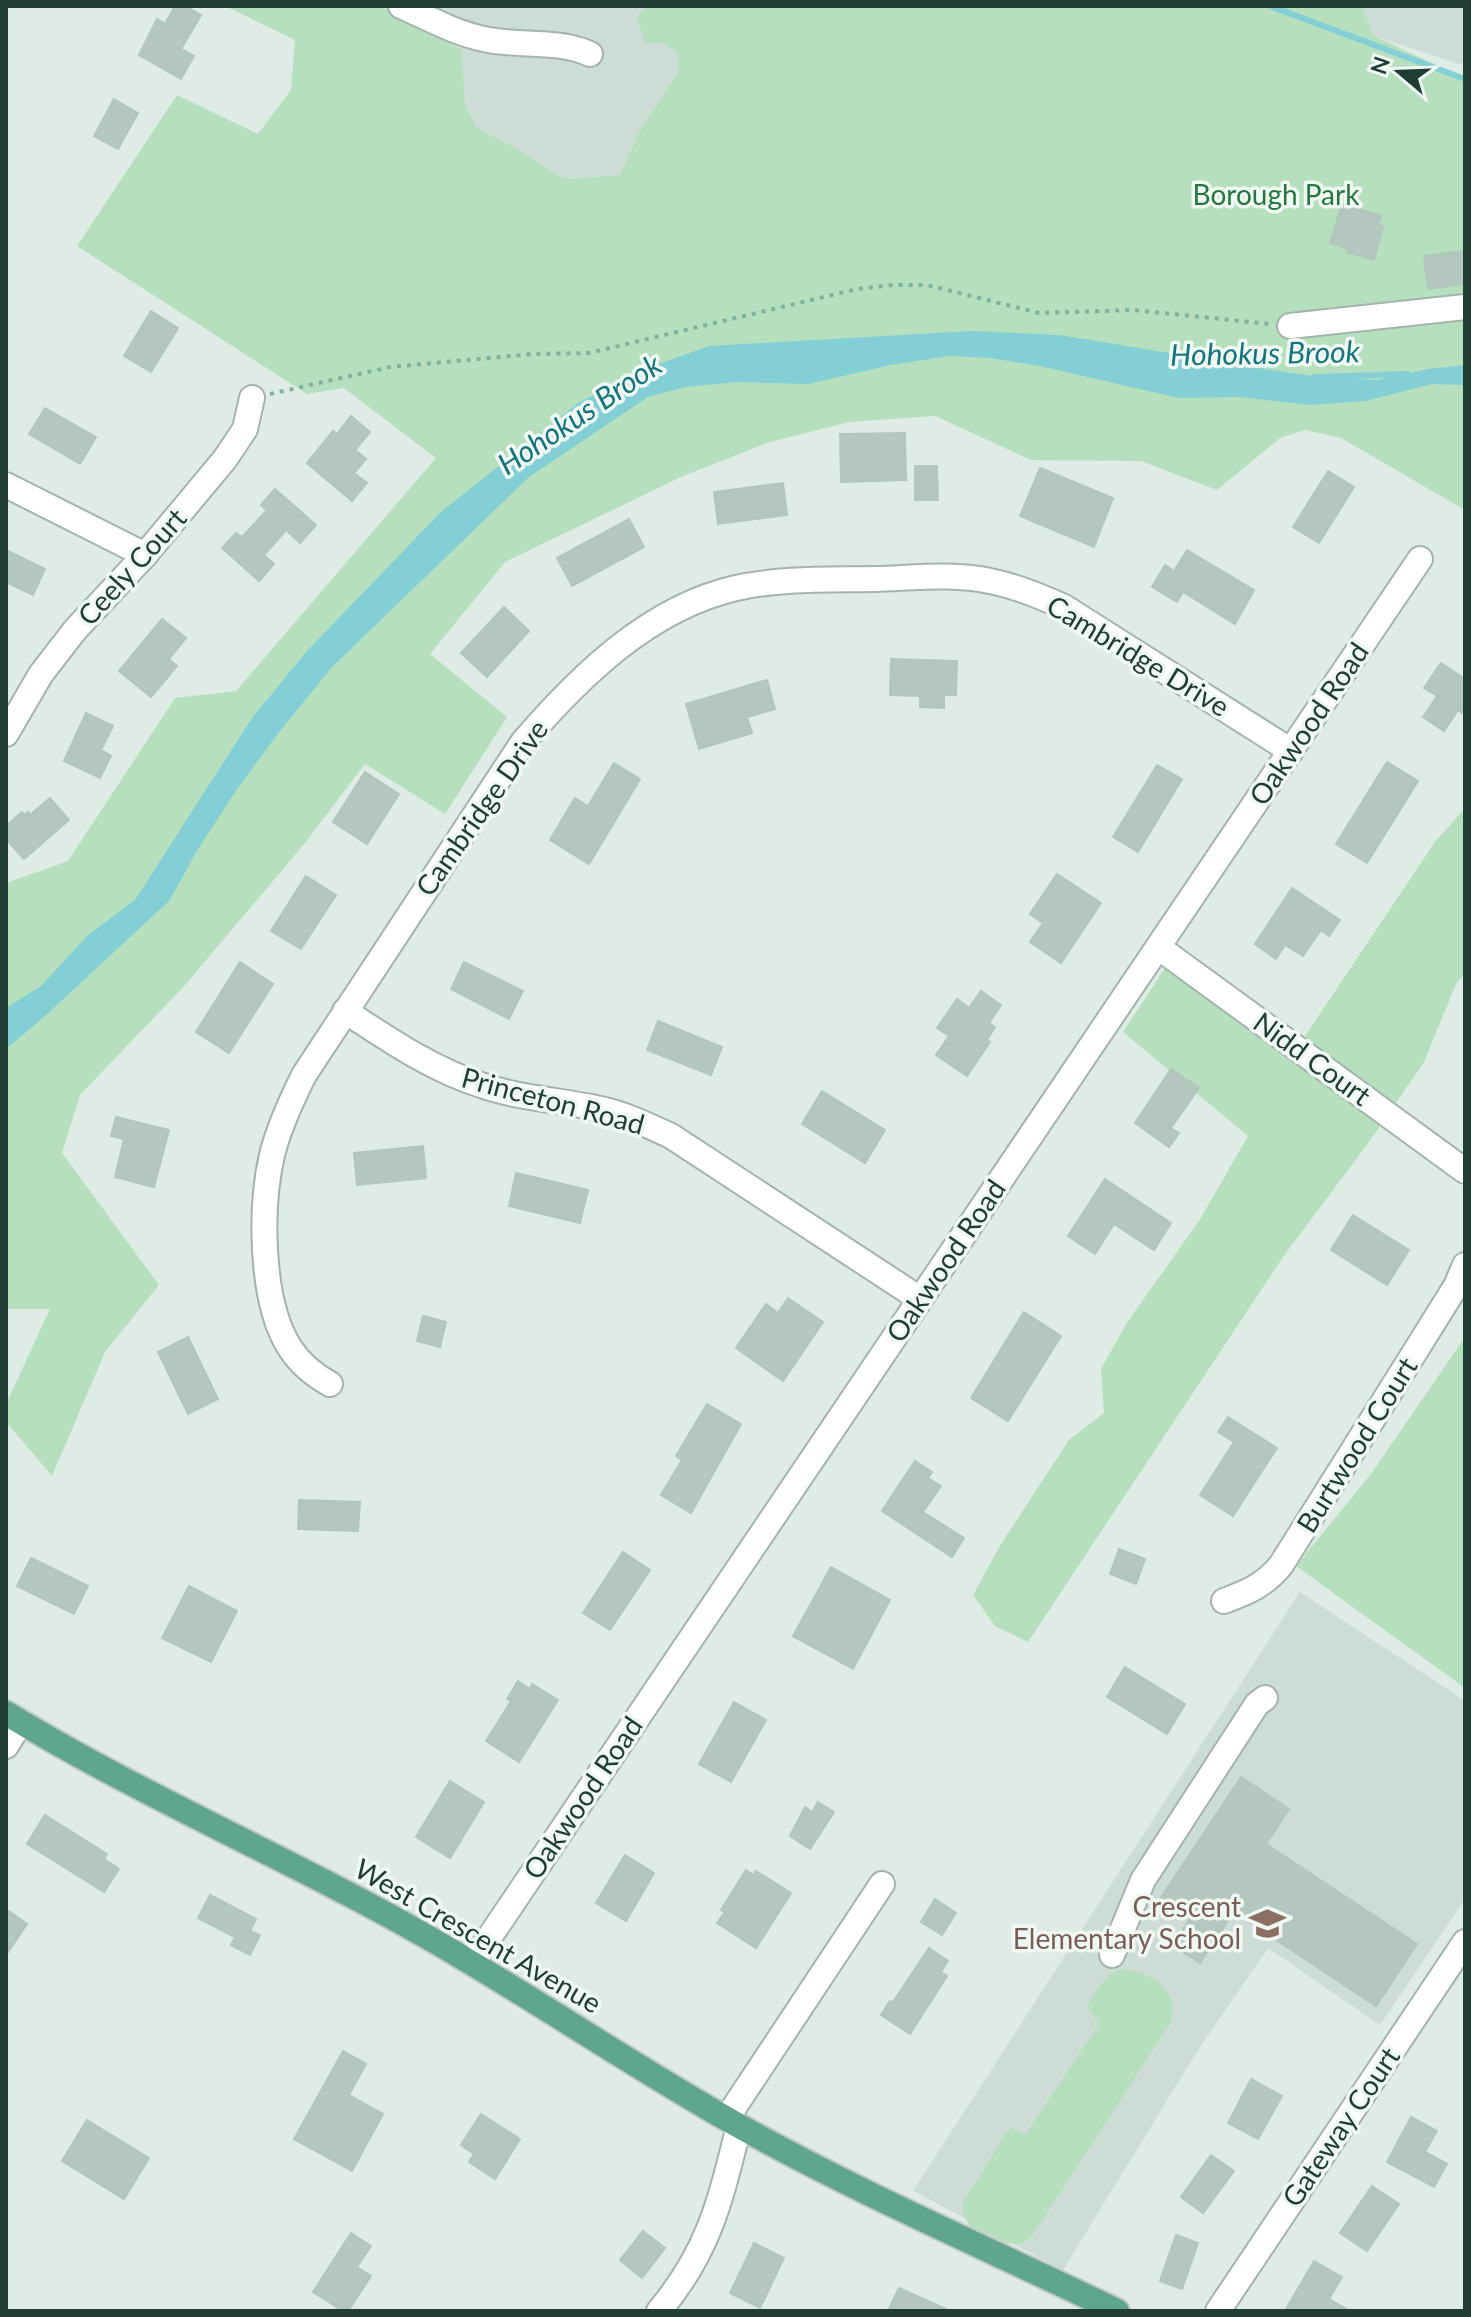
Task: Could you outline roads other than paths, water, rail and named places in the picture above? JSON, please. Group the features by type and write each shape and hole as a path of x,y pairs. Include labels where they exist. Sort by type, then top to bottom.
{"main road":[{"name":"West Crescent Avenue","path":"14,1718 171,1805 372,1906 472,1963 733,2122 916,2218 1117,2311"}],"street":[{"path":"401,6 447,28 485,40 575,48 590,54"},
{"path":"1290,326 1465,307"},
{"name":"Ceely Court","path":"6,734 41,674 75,630 145,555 225,459 245,429 252,398"},
{"path":"6,485 145,555"},
{"name":"Oakwood Road","path":"472,1963 1420,559"},
{"name":"Cambridge Drive","path":"330,1384 302,1364 288,1345 269,1286 264,1243 265,1200 272,1156 285,1115 304,1075 523,742 558,702 596,666 638,634 671,613 705,597 773,582 955,576 990,580 1028,591 1064,607 1291,751"},
{"name":"Nidd Court","path":"1158,947 1465,1171"},
{"name":"Princeton Road","path":"345,1011 408,1052 481,1085 522,1096 598,1108 636,1120 671,1136 920,1299"},
{"name":"Burtwood Court","path":"1224,1601 1258,1588 1281,1565 1456,1286 1465,1265"},
{"path":"1112,1955 1143,1880 1257,1704 1265,1698"},
{"path":"6,1746 14,1718"},
{"path":"659,2311 685,2279 704,2245 721,2198 733,2122 882,1884"},
{"name":"Gateway Court","path":"1218,2311 1465,1942"}],"water":[{"path":"972,331 1059,335 1176,354 1222,367 1258,368 1320,377 1377,380 1465,365 1465,385 1432,384 1365,401 1310,405 1240,397 1179,398 1040,366 990,358 949,356 891,365 808,384 738,382 685,387 648,397 529,477 332,667 237,789 169,901 6,1049 6,1008 41,986 88,935 135,900 252,718 307,651 441,512 578,403 648,368 709,346"}],"waterway":[{"path":"1270,6 1465,79"},
{"name":"Hohokus Brook","path":"1315,377 1408,374"}],"place":[{"name":"Crescent Elementary School","path":"1267,1923"}],"park label":[{"name":"Borough Park","path":"1276,195"}]}
